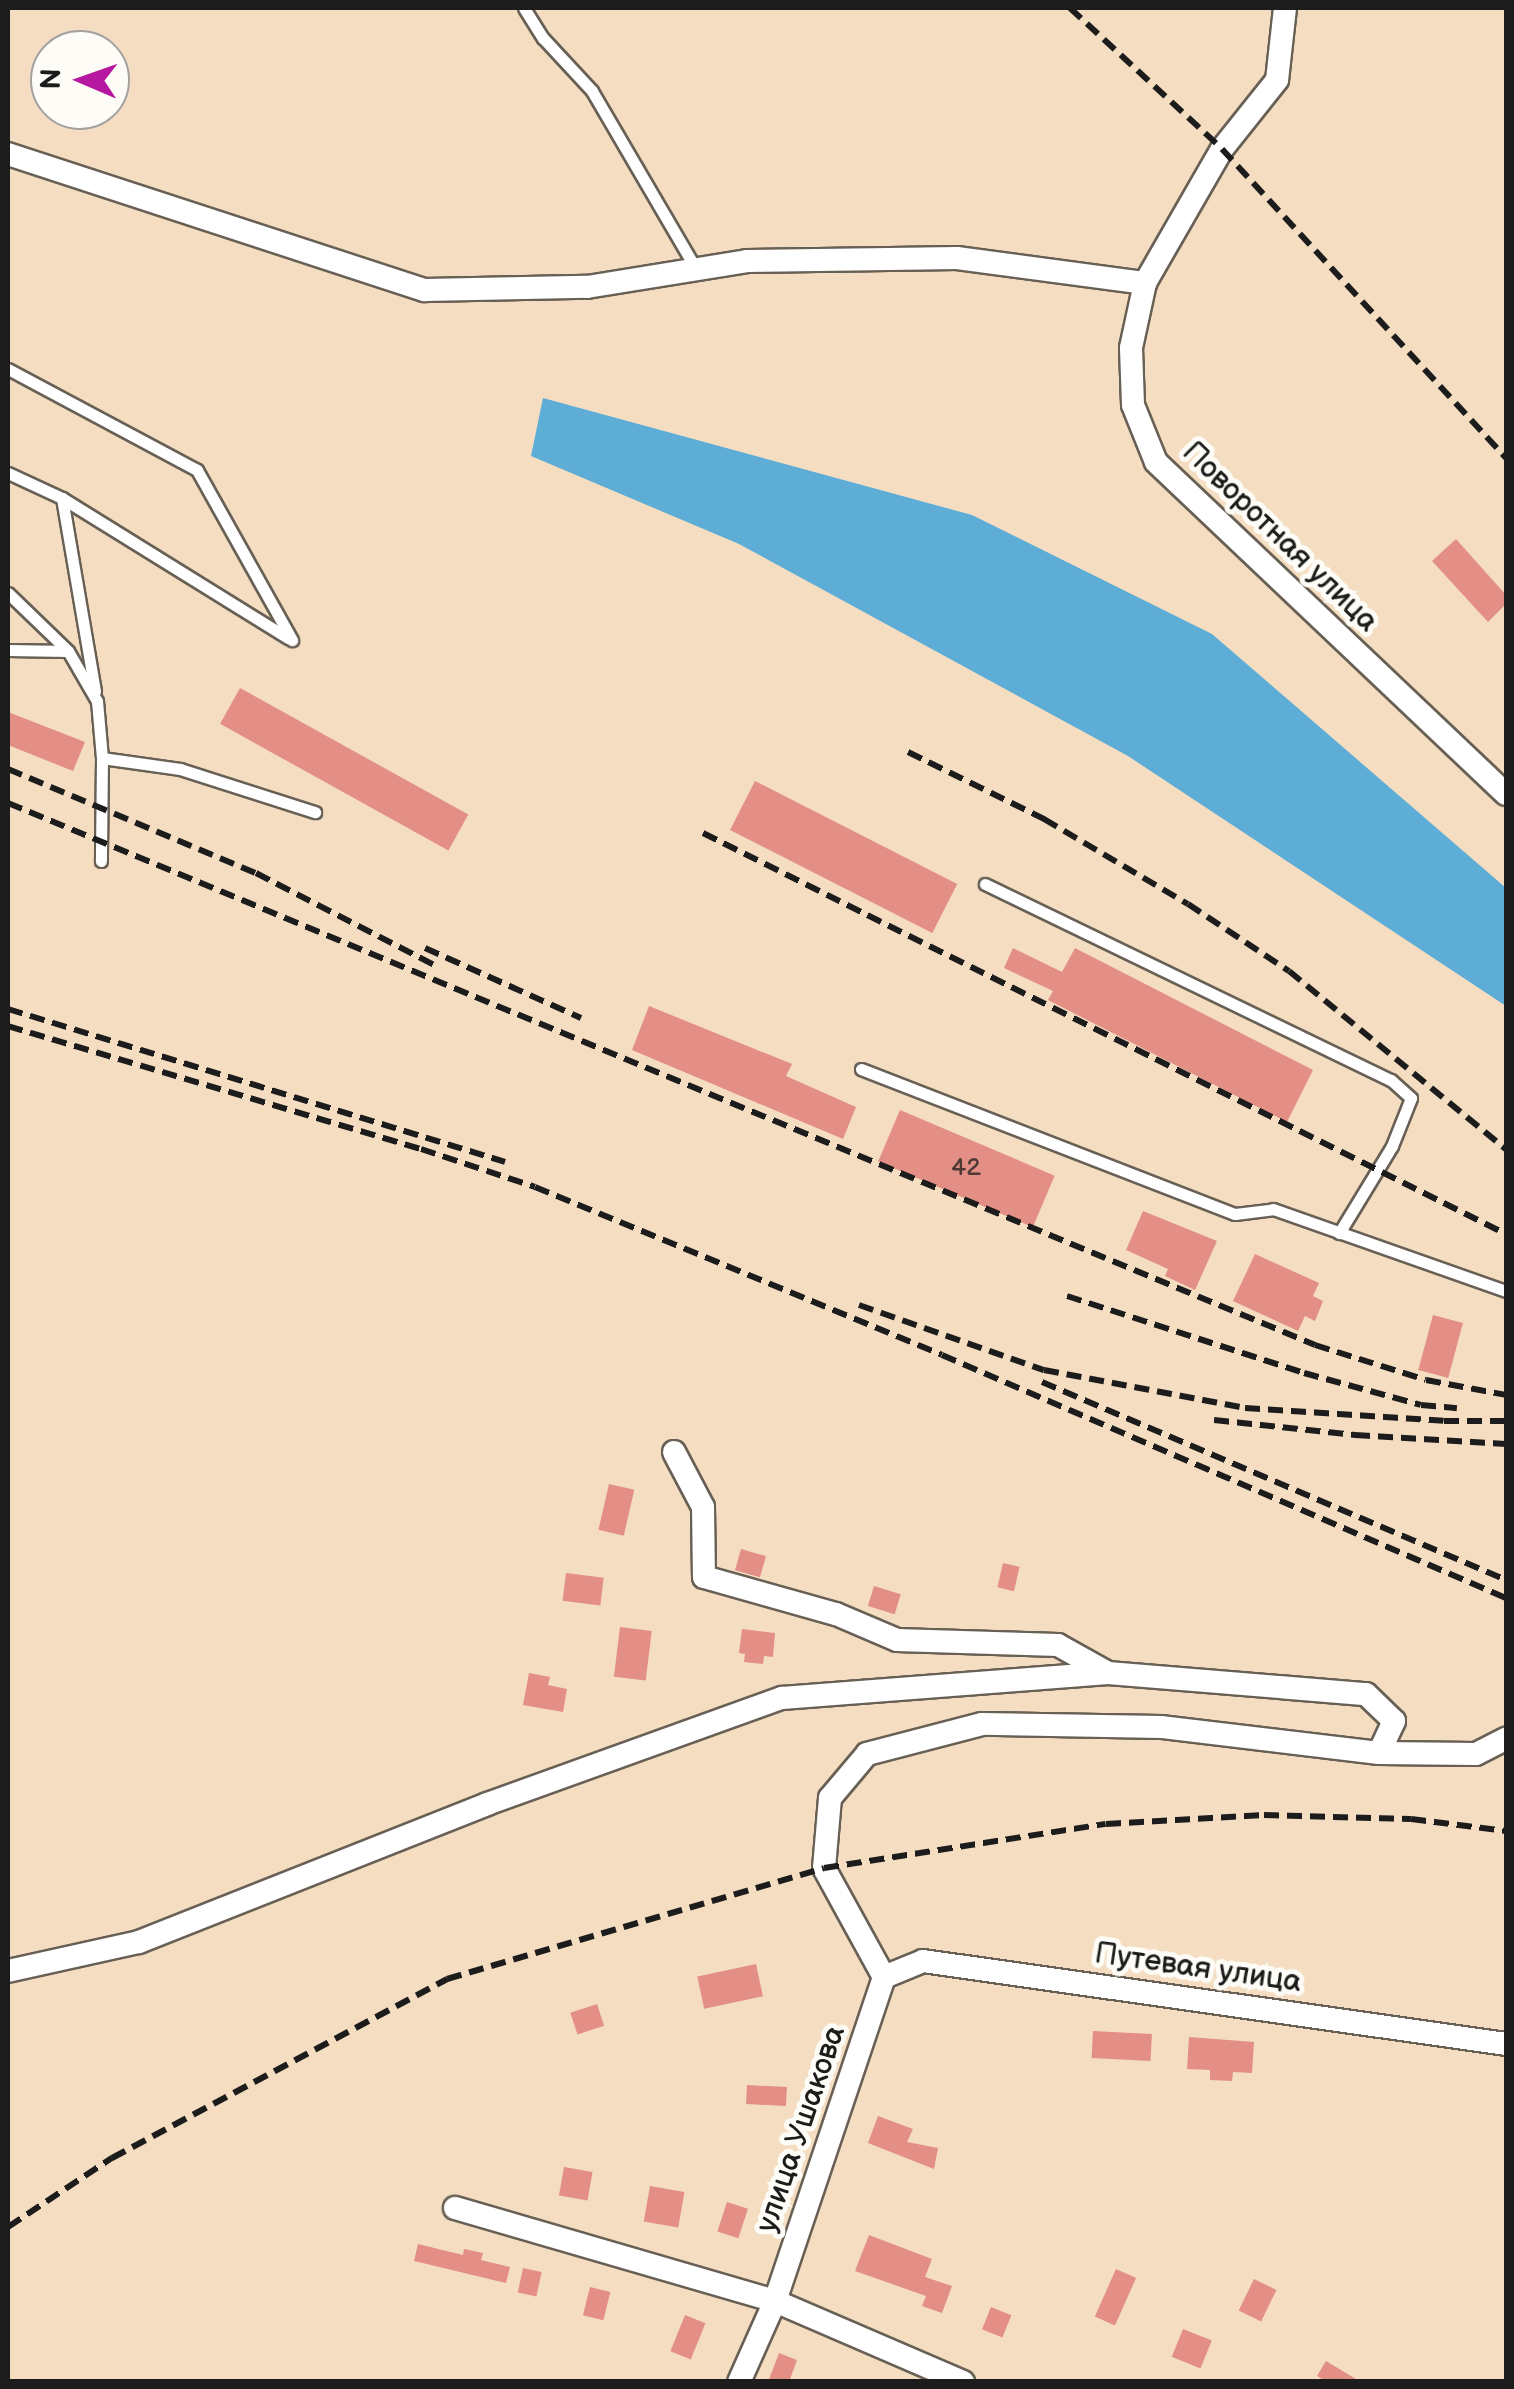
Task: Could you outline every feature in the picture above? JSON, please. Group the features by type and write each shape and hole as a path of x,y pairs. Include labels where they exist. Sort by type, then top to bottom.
{"street":[{"name":"Поворотная улица","path":"1285,8 1277,80 1222,149 1145,283 1131,348 1133,404 1156,462 1506,794"},
{"path":"8,154 424,290 587,287 748,261 957,258 1145,283"},
{"path":"674,1452 703,1507 704,1576 836,1614 897,1640 1058,1645 1108,1673"},
{"path":"8,1972 139,1942 487,1804 782,1698 1108,1673 1366,1694 1394,1721 1379,1753"},
{"path":"884,1977 824,1868 830,1798 867,1754 982,1724 1161,1727 1379,1753 1476,1754 1506,1740"},
{"name":"Путевая улица","path":"884,1977 922,1961 1506,2044"},
{"name":"улица Ушакова","path":"739,2382 775,2300 884,1977"},
{"path":"455,2208 775,2300 963,2382"}],"lane":[{"path":"524,8 543,38 592,91 696,269"},
{"path":"8,369 197,470 292,640 62,498 8,472"},
{"path":"62,498 97,701 102,758 101,861"},
{"path":"8,594 68,651 97,701"},
{"path":"8,650 68,651"},
{"path":"102,758 180,768 315,812"},
{"path":"985,884 1391,1080 1411,1098 1392,1146 1338,1234"},
{"path":"861,1069 1236,1214 1273,1209 1506,1291"}],"water":[{"path":"543,398 972,515 1212,634 1506,888 1506,1006 1128,756 739,544 531,456"}],"building":[{"path":"1456,539 1506,595 1506,604 1488,622 1432,561"},
{"path":"240,688 468,815 448,850 220,724"},
{"path":"8,712 85,742 73,771 8,745"},
{"path":"755,781 957,884 932,933 730,830"},
{"path":"1013,948 1062,972 1075,948 1313,1070 1287,1122 1048,1000 1053,991 1004,968"},
{"path":"649,1006 792,1064 786,1076 856,1107 843,1139 632,1050"},
{"path":"900,1110 1055,1176 1033,1227 878,1162"},
{"path":"1143,1211 1217,1241 1195,1290 1165,1276 1168,1269 1126,1250"},
{"path":"1255,1254 1319,1283 1313,1296 1323,1301 1315,1321 1305,1316 1298,1331 1233,1301"},
{"path":"1433,1315 1463,1323 1448,1378 1418,1370"},
{"path":"609,1484 634,1490 624,1536 598,1530"},
{"path":"741,1549 766,1556 760,1577 735,1570"},
{"path":"1003,1563 1020,1567 1014,1591 997,1587"},
{"path":"566,1573 604,1578 600,1605 563,1601"},
{"path":"874,1586 901,1594 895,1614 868,1606"},
{"path":"620,1627 652,1631 646,1681 614,1677"},
{"path":"742,1629 775,1633 773,1657 764,1656 763,1664 744,1662 745,1654 739,1653"},
{"path":"529,1673 550,1677 548,1685 567,1689 563,1712 523,1705"},
{"path":"756,1964 763,1996 704,2009 697,1976"},
{"path":"597,2004 604,2026 577,2035 570,2013"},
{"path":"1093,2031 1152,2034 1151,2061 1092,2058"},
{"path":"1189,2037 1254,2042 1252,2073 1233,2072 1232,2081 1210,2080 1210,2070 1187,2069"},
{"path":"747,2085 787,2087 786,2106 746,2104"},
{"path":"878,2116 913,2129 907,2142 938,2148 934,2169 868,2143"},
{"path":"564,2167 593,2172 588,2201 559,2196"},
{"path":"650,2186 684,2192 678,2228 644,2221"},
{"path":"727,2202 748,2209 738,2238 717,2231"},
{"path":"869,2235 932,2259 925,2277 952,2286 942,2313 922,2306 926,2296 855,2271"},
{"path":"418,2244 463,2255 464,2249 483,2253 481,2260 510,2267 506,2283 414,2261"},
{"path":"523,2268 542,2272 536,2296 518,2292"},
{"path":"1116,2269 1136,2278 1115,2325 1095,2317"},
{"path":"1254,2279 1276,2290 1261,2321 1239,2310"},
{"path":"590,2287 610,2292 603,2320 583,2315"},
{"path":"991,2307 1011,2315 1002,2337 982,2329"},
{"path":"685,2315 705,2323 691,2359 670,2351"},
{"path":"1183,2329 1212,2341 1201,2368 1172,2357"},
{"path":"779,2353 797,2360 789,2382 768,2382"},
{"path":"1326,2361 1361,2382 1327,2382 1317,2376"}],"railway":[{"path":"1070,8 1222,149 1506,458"},
{"path":"908,752 1044,819 1188,904 1289,971 1506,1149"},
{"path":"8,769 256,873 436,966"},
{"path":"8,803 1315,1345 1426,1380 1506,1395"},
{"path":"703,833 1506,1234"},
{"path":"425,948 581,1018"},
{"path":"8,1009 505,1162"},
{"path":"8,1026 421,1149 535,1187 942,1355 1506,1598"},
{"path":"1067,1296 1304,1373 1421,1405 1457,1408"},
{"path":"859,1305 1044,1370 1245,1408 1444,1421 1506,1421"},
{"path":"1042,1382 1506,1580"},
{"path":"1214,1420 1355,1435 1506,1444"},
{"path":"8,2227 112,2158 447,1979 824,1868 1106,1824 1264,1815 1411,1819 1506,1831"}]}
